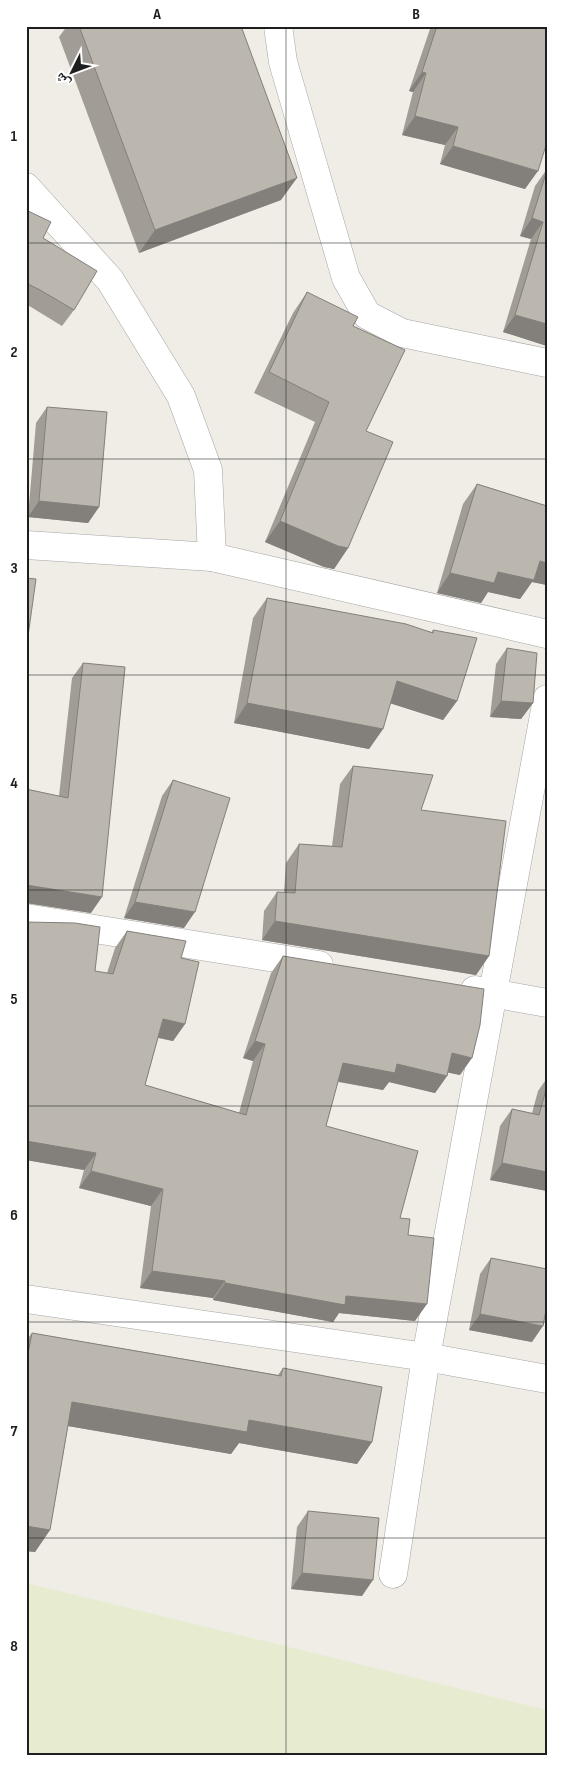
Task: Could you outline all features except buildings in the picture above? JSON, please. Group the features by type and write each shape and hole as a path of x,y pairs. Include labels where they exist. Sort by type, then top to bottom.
{"street":[{"path":"278,26 283,62 346,278 367,315 402,333 547,363"},
{"path":"26,187 110,280 181,396 208,470 212,557"},
{"path":"26,545 212,557 547,634"},
{"path":"393,1574 426,1357 547,699"},
{"path":"26,918 346,970"},
{"path":"453,987 547,1004"},
{"path":"26,1298 426,1357 547,1379"}],"green space":[{"path":"26,1583 547,1710 547,1755 26,1755"}]}
